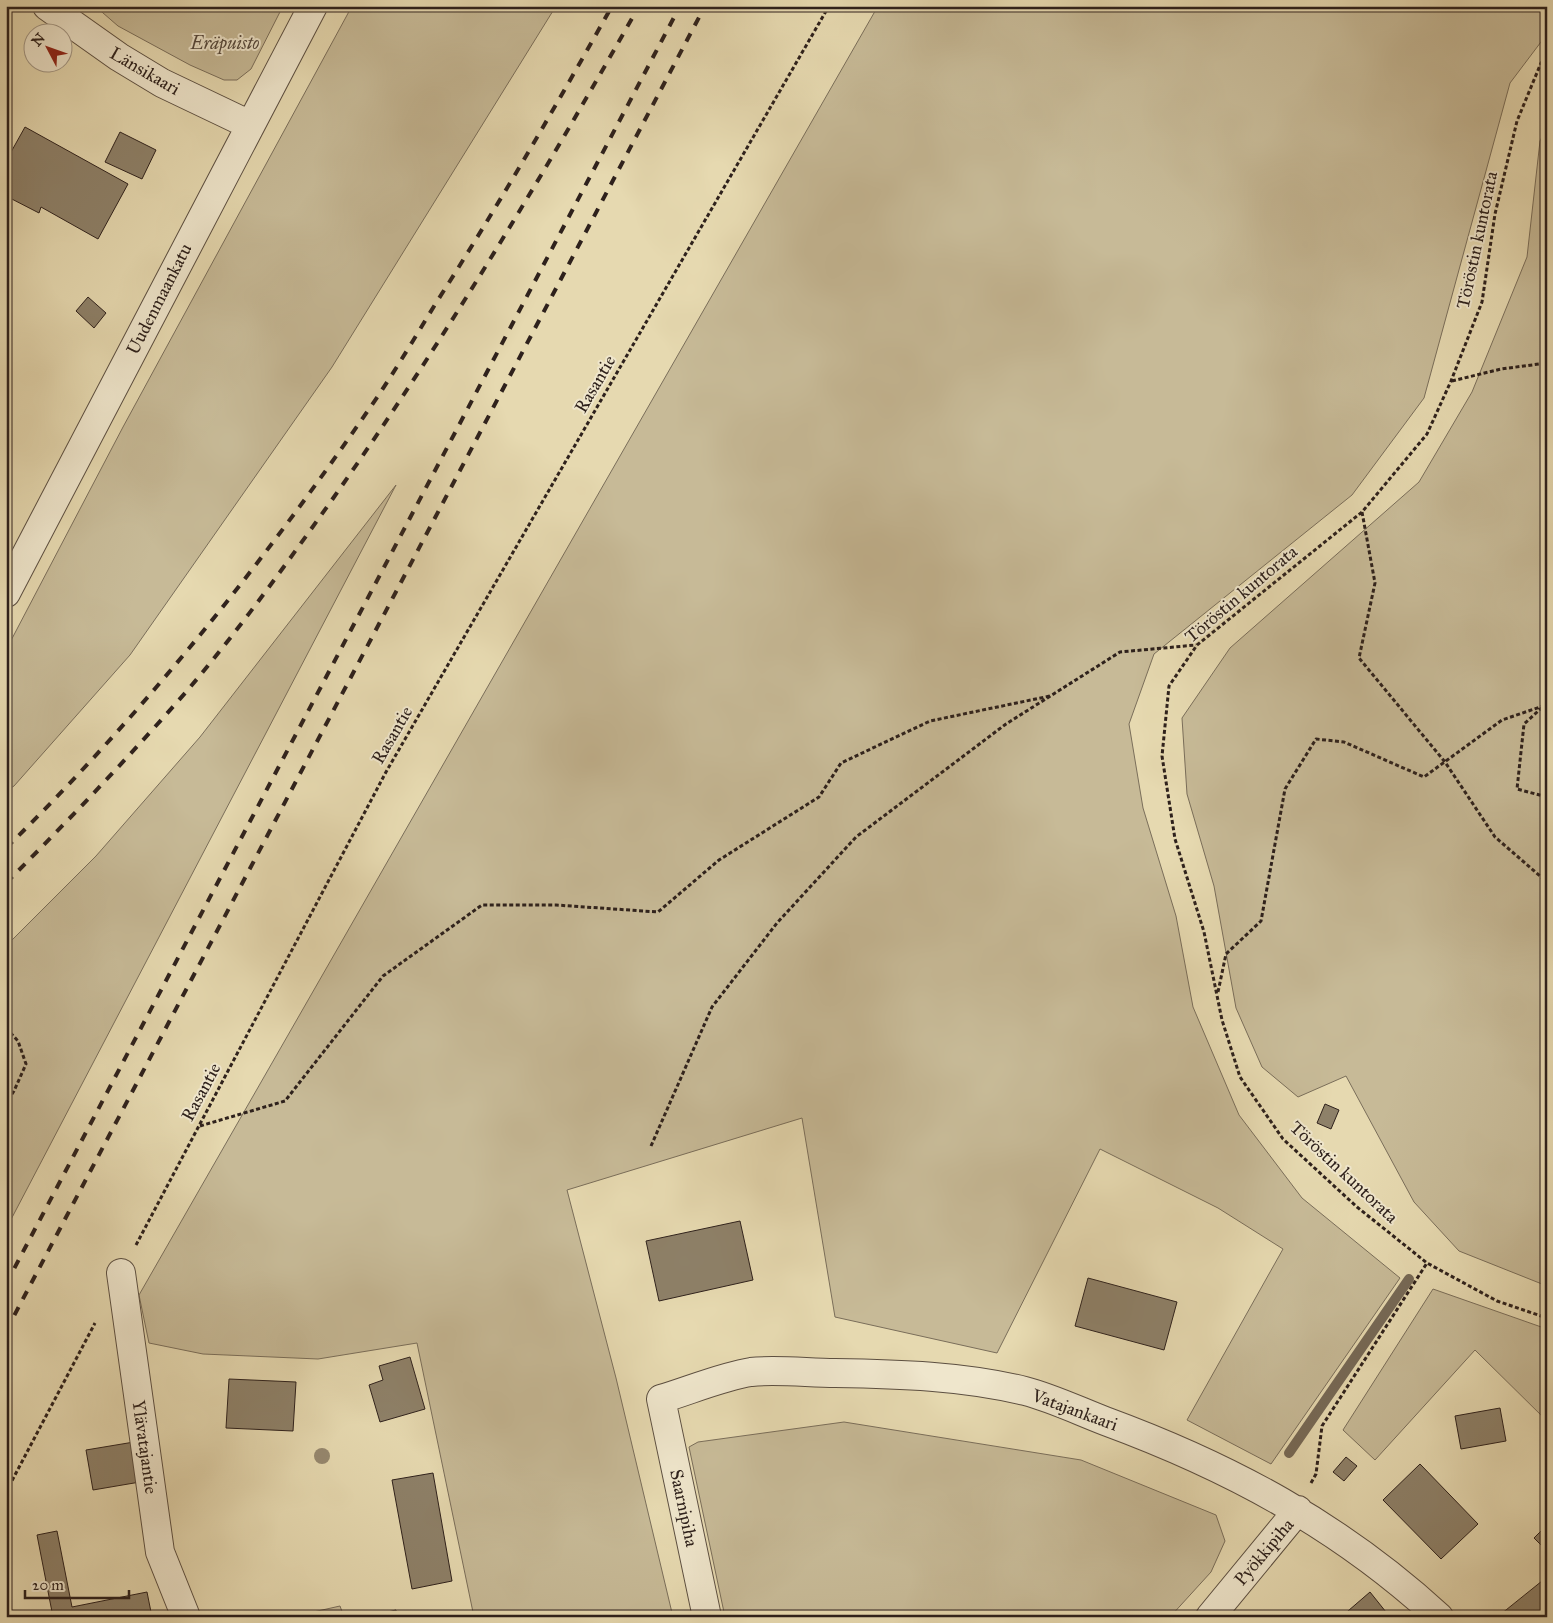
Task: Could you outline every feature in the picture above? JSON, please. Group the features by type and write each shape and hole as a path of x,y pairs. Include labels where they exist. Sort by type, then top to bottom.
{"street":[{"name":"Länsikaari","path":"47,6 119,57 162,83 250,125"},
{"name":"Uudenmaankatu","path":"6,592 313,6"},
{"name":"Ylävatajantie","path":"121,1273 160,1552 186,1617"},
{"name":"Vatajankaari","path":"661,1399 751,1372 864,1373 951,1377 1027,1392 1127,1429 1216,1466 1298,1510 1354,1547 1403,1583 1439,1617"},
{"name":"Saarnipiha","path":"661,1399 707,1617"},
{"name":"Pyökkipiha","path":"1210,1617 1298,1510"}],"path":[{"name":"Rasantie","path":"121,1273 386,772 829,6"},
{"name":"Töröstin kuntorata","path":"1547,57 1541,63 1517,121 1495,214 1482,302 1451,381 1427,434 1362,512 1196,645 1169,686 1162,756 1175,839 1204,932 1217,995 1240,1078 1283,1139 1357,1207 1427,1264 1497,1300 1547,1318"},
{"path":"1451,381 1501,369 1547,362"},
{"path":"1362,512 1375,583 1359,658 1445,762 1495,837 1547,882"},
{"path":"651,1146 712,1007 777,924 856,837 1006,724 1120,652 1196,645"},
{"path":"199,1126 285,1101 382,976 482,905 556,905 658,912 719,860 819,797 841,763 930,721 1050,696"},
{"path":"1547,703 1524,724 1517,789 1547,797"},
{"path":"1217,995 1226,954 1261,921 1285,789 1316,739 1344,742 1424,777 1502,720 1543,706"},
{"path":"6,1028 18,1041 26,1064 14,1091 6,1103"},
{"path":"1298,1510 1316,1474 1322,1426 1427,1264"},
{"path":"6,1492 98,1317"}],"green space":[{"name":"Eräpuisto","path":"95,6 283,6 251,69 237,80 224,80 190,65 118,26"},
{"path":"352,6 556,6 332,367 130,655 14,786 6,791 6,650 123,427"},
{"path":"878,6 1547,6 1547,34 1510,83 1424,398 1352,495 1154,654 1129,724 1143,808 1176,916 1193,1007 1239,1115 1302,1198 1400,1278 1271,1464 1187,1420 1283,1249 1218,1208 1100,1149 997,1353 835,1317 802,1118 567,1190 616,1378 673,1617 474,1617 417,1343 318,1359 203,1354 149,1343 139,1295"},
{"path":"1547,127 1547,1286 1459,1251 1414,1202 1346,1076 1298,1097 1262,1067 1236,1008 1214,886 1187,794 1182,718 1230,648 1419,482 1472,392 1527,257 1540,141"},
{"path":"396,485 6,1229 6,946 96,856 200,737"},
{"path":"1433,1289 1547,1329 1547,1421 1475,1350 1375,1460 1343,1430"},
{"path":"844,1422 1081,1460 1216,1515 1225,1541 1211,1572 1170,1617 725,1617 689,1447 698,1442"},
{"path":"340,1606 344,1617 291,1617"}],"building":[{"path":"25,127 128,184 98,239 41,207 39,213 6,196 6,161"},
{"path":"120,132 156,150 142,179 105,162"},
{"path":"88,297 106,313 94,328 76,311"},
{"path":"1325,1104 1339,1110 1331,1129 1317,1123"},
{"path":"740,1221 753,1280 659,1301 646,1241"},
{"path":"1088,1278 1177,1302 1164,1350 1075,1326"},
{"path":"410,1357 425,1409 380,1422 369,1385 383,1380 379,1366"},
{"path":"229,1379 296,1382 293,1431 226,1428"},
{"path":"1500,1408 1506,1441 1461,1449 1455,1416"},
{"path":"134,1442 140,1482 93,1490 86,1450"},
{"path":"1346,1457 1357,1466 1344,1481 1333,1472"},
{"path":"1420,1464 1478,1524 1441,1559 1383,1500"},
{"path":"433,1473 452,1581 412,1589 392,1480"},
{"path":"1547,1525 1547,1551 1534,1538"},
{"path":"57,1531 72,1607 147,1592 152,1617 53,1617 37,1535"},
{"path":"1542,1581 1547,1587 1547,1617 1503,1617 1501,1614"},
{"path":"1370,1592 1390,1617 1341,1617"},
{"path":"396,1610 397,1617 370,1617 370,1616"}],"waterway":[{"path":"1289,1453 1409,1279"}],"railway":[{"path":"6,848 58,796 156,687 249,574 336,456 385,385 482,230 612,6"},
{"path":"6,883 98,789 206,669 298,547 375,437 454,317 530,194 639,6"},
{"path":"6,1284 680,6"},
{"path":"6,1331 705,6"}]}
